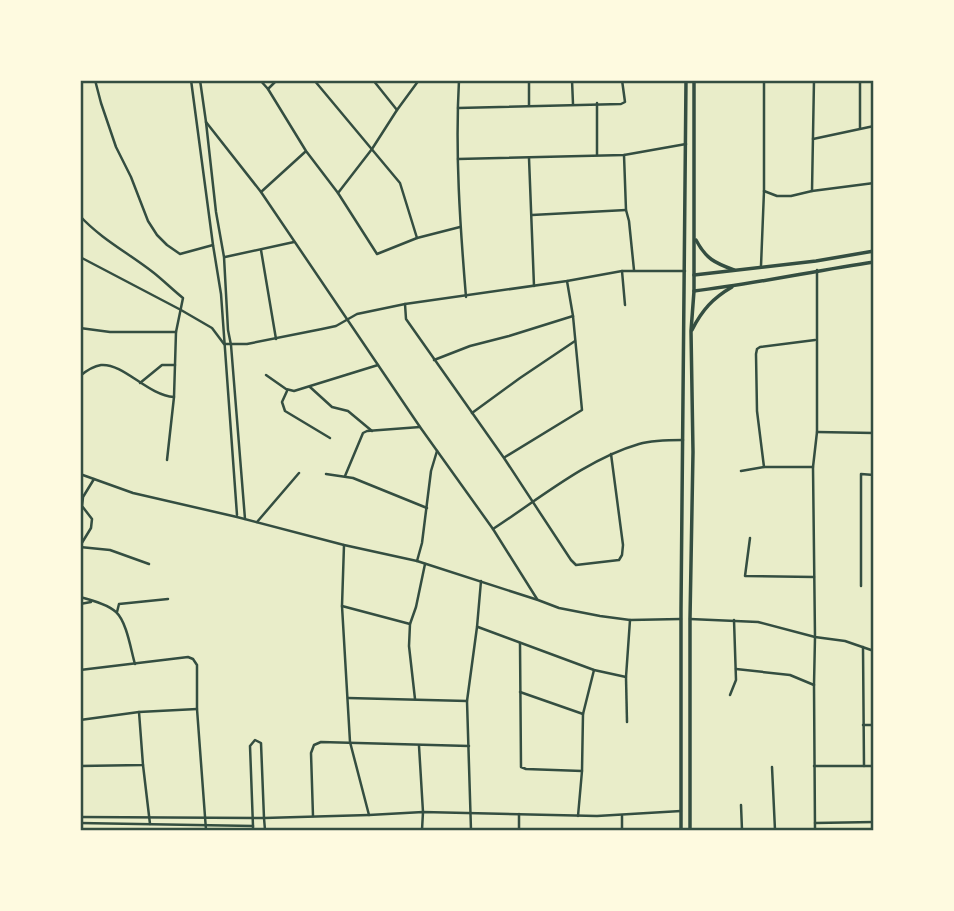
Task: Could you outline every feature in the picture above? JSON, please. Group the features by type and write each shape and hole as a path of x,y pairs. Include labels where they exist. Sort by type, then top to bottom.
{"main road":[{"path":"681,831 686,80"},
{"path":"690,831 694,80"},
{"path":"694,237 706,256 734,270"},
{"path":"694,275 816,261 873,251"},
{"path":"816,261 817,270"},
{"path":"694,291 732,287 873,262"},
{"path":"691,331 706,306 732,287"},
{"path":"683,452 693,452"},
{"path":"681,619 690,619"}],"street":[{"path":"95,80 116,147 148,221 157,235 180,254 212,245"},
{"path":"191,80 212,245 221,294 237,517"},
{"path":"200,80 224,257 245,519"},
{"path":"260,80 377,254 417,238 460,227"},
{"path":"268,89 277,80"},
{"path":"314,80 400,183 417,238"},
{"path":"373,80 397,110"},
{"path":"338,193 419,80"},
{"path":"459,80 460,227 466,296"},
{"path":"529,80 529,105"},
{"path":"572,80 573,104"},
{"path":"458,108 621,104 625,102 622,80"},
{"path":"761,267 764,80"},
{"path":"812,191 814,80"},
{"path":"860,80 860,128"},
{"path":"597,103 597,155"},
{"path":"197,121 206,122 244,168 420,427 493,529 538,600"},
{"path":"813,139 873,126"},
{"path":"458,159 624,155 686,144"},
{"path":"261,192 306,151"},
{"path":"624,155 626,210 634,271"},
{"path":"529,158 534,286"},
{"path":"764,191 784,196 873,183"},
{"path":"532,215 626,210"},
{"path":"80,216 183,298 176,332 174,397 167,460"},
{"path":"224,257 294,242"},
{"path":"261,250 276,338"},
{"path":"80,257 212,328 224,344 231,345 336,326 357,314 405,304 622,271 685,271"},
{"path":"815,831 813,467 817,432 817,270"},
{"path":"622,271 625,305"},
{"path":"504,458 582,410 567,281"},
{"path":"405,304 406,319 576,565 619,560 622,555 611,454"},
{"path":"434,360 470,346 573,316"},
{"path":"80,328 110,332 176,332"},
{"path":"764,467 757,411 757,349 817,340"},
{"path":"472,413 575,341"},
{"path":"80,376 98,365 111,366 153,391 174,397"},
{"path":"140,383 162,365 175,365"},
{"path":"266,375 288,390 294,391 378,365"},
{"path":"309,386 332,407 348,411 372,431"},
{"path":"288,390 282,402 285,411 330,438"},
{"path":"345,476 360,436 365,432 420,427"},
{"path":"817,432 873,433"},
{"path":"493,529 592,463 611,454 642,444 683,440"},
{"path":"417,561 437,451"},
{"path":"741,471 764,467 813,467"},
{"path":"257,522 299,473"},
{"path":"80,474 133,493 417,561 559,608 630,620 681,619"},
{"path":"326,474 345,476 369,484 428,508"},
{"path":"861,586 861,474 873,475"},
{"path":"94,479 81,507 92,519 91,528 80,547 110,550 149,564"},
{"path":"750,538 745,576 814,577"},
{"path":"344,545 342,606 350,742 369,815"},
{"path":"415,699 409,646 410,624 425,564"},
{"path":"471,831 467,701 481,581"},
{"path":"80,597 117,613 124,626 135,664"},
{"path":"117,613 119,604 167,599"},
{"path":"80,604 94,601"},
{"path":"342,606 410,624"},
{"path":"690,619 758,622 816,637 845,641 873,651"},
{"path":"627,722 626,677 630,620"},
{"path":"730,695 736,680 734,620"},
{"path":"477,627 594,670 626,677"},
{"path":"520,643 521,767 582,771"},
{"path":"863,647 864,766"},
{"path":"80,670 188,657 193,659 197,665 197,709 206,831"},
{"path":"736,669 790,675 814,685"},
{"path":"578,816 583,714 594,670"},
{"path":"520,692 583,714"},
{"path":"346,698 467,701"},
{"path":"80,720 139,712 197,709"},
{"path":"139,712 150,824"},
{"path":"863,725 873,725"},
{"path":"80,823 206,824 253,828 250,746 255,740 261,743 265,831"},
{"path":"313,816 311,753 314,745 321,741 469,746"},
{"path":"419,746 422,831"},
{"path":"80,766 143,765"},
{"path":"814,766 873,766"},
{"path":"772,767 775,831"},
{"path":"741,805 742,831"},
{"path":"80,817 253,819 423,812 578,816 681,811"},
{"path":"519,814 519,831"},
{"path":"622,815 622,831"},
{"path":"814,822 873,822"},
{"path":"119,823 119,831"},
{"path":"162,824 162,831"}]}
